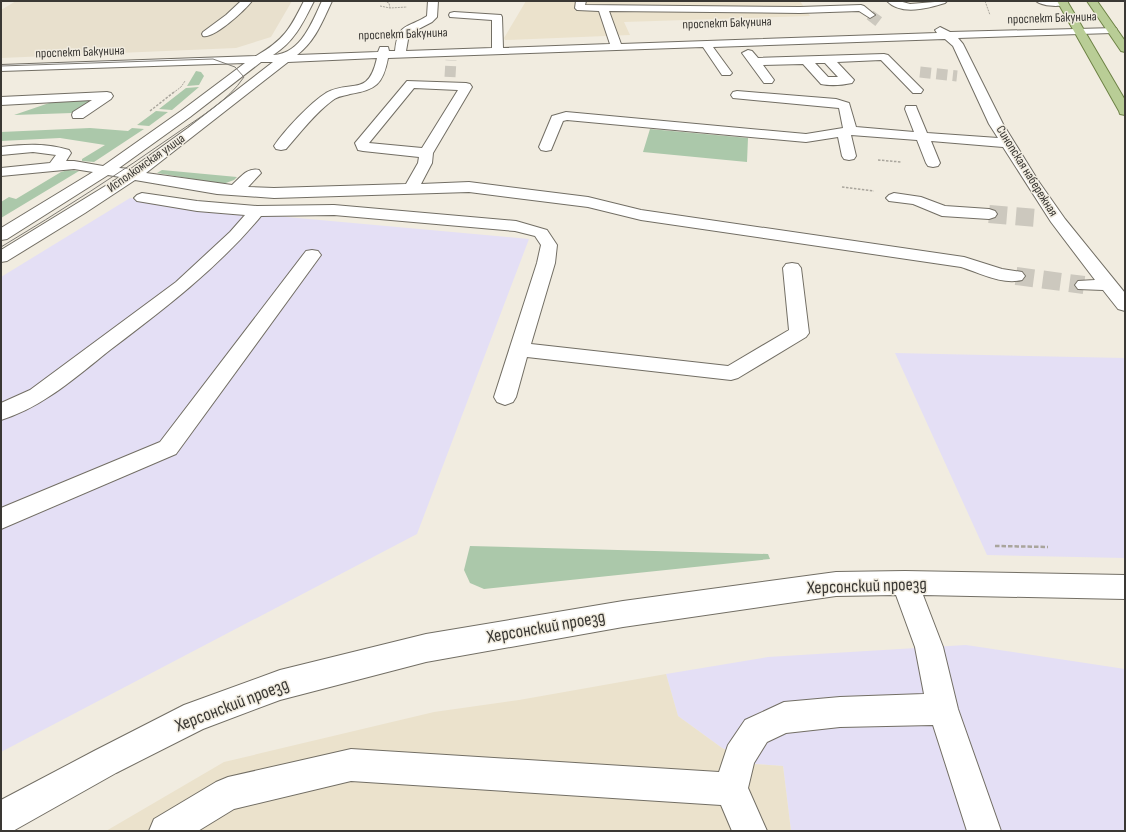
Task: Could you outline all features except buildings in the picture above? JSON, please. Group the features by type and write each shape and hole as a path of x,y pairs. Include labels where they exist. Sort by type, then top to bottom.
{"main road":[{"path":"1092,1 1125,49"},
{"path":"1062,2 1125,111"}],"street":[{"path":"207,34 230,17 247,1"},
{"name":"Исполкомская улица","path":"1,234 106,170 186,115 256,59 276,48 288,39 309,1"},
{"name":"Исполкомская улица","path":"1,257 56,224 153,160 211,117 304,44 311,34 327,1"},
{"path":"401,52 404,34 408,29 432,18 433,1"},
{"path":"581,1 580,8 800,10 861,8 870,15"},
{"path":"794,1 800,10"},
{"path":"892,1 897,5 906,7 942,1"},
{"path":"1041,1 1062,2"},
{"path":"603,8 616,44"},
{"path":"454,15 497,17 498,48"},
{"name":"проспект Бакунина","path":"616,44 739,43 1077,28 1112,30"},
{"name":"проспект Бакунина","path":"3,70 383,52 451,53 498,48 616,44 888,30 944,33"},
{"name":"Синопская набережная","path":"944,33 958,44 968,76 1032,182 1058,220 1125,305"},
{"path":"739,43 768,80"},
{"path":"706,44 726,73"},
{"path":"281,146 325,100 331,96 368,87 374,83 377,78 383,52"},
{"path":"755,62 884,57 917,90"},
{"path":"806,60 825,81 848,80 828,60"},
{"path":"79,78 90,65"},
{"path":"899,72 913,72"},
{"path":"411,189 425,163 426,153 466,87 448,81 411,84 362,143 363,147 372,149 426,153"},
{"path":"60,98 70,88"},
{"path":"737,95 836,103 845,106 849,156"},
{"path":"1,101 107,96 78,115"},
{"path":"911,109 933,163"},
{"path":"546,147 557,119 566,116 806,138 847,131 1008,143"},
{"path":"1,151 35,148 53,149 64,153 55,167"},
{"path":"1,172 74,165 217,189 274,193 469,187 588,202 641,215 964,262 1000,274 1016,276"},
{"path":"243,191 260,174"},
{"path":"197,206 217,189"},
{"path":"142,198 197,206 257,211 334,210 516,226 542,233 549,245 546,263 505,397"},
{"path":"894,198 916,200 942,211 989,214"},
{"path":"1,412 38,395 182,286 236,236 257,211"},
{"path":"1037,218 1058,220"},
{"path":"1,519 168,448 312,255"},
{"path":"519,349 731,374 799,333 792,268"},
{"path":"1084,285 1108,285"},
{"path":"905,583 930,647 943,710 984,831"},
{"name":"Херсонский проезд","path":"1,819 105,762 195,716 280,685 426,648 622,614 836,584 905,583 1125,587"},
{"path":"750,831 731,789 739,756 756,731 784,718 840,712 943,710"},
{"path":"166,831 228,794 351,765 731,789"}],"path":[{"path":"384,1 389,3 390,8"},
{"path":"985,1 992,20"},
{"path":"380,6 399,8"},
{"path":"878,160 900,162"},
{"path":"842,187 885,192 894,198"},
{"path":"996,546 1048,547"}],"shaded area":[{"path":"16,1 292,1 271,37 236,48 1,58 1,10"},
{"path":"526,1 800,1 810,16 624,22 630,35 505,40 504,38"},
{"path":"130,198 243,213 529,239 417,534 1,752 1,277"},
{"path":"895,353 1125,358 1125,558 987,555"},
{"path":"966,645 1125,669 1125,831 791,831 783,766 755,764 722,748 678,716 666,674 768,657"},
{"path":"666,674 678,716 722,748 755,764 783,766 791,831 106,831 224,762 434,712 519,700"}],"green space":[{"path":"196,71 201,72 204,76 199,85 187,86"},
{"path":"199,87 172,110 159,109 186,88"},
{"path":"94,99 72,113 14,115 55,101"},
{"path":"156,111 168,112 149,126 137,125"},
{"path":"90,128 128,131 132,128 144,129 94,162 82,161 82,159 105,145 60,138 1,141 1,132"},
{"path":"650,129 748,138 747,162 643,152"},
{"path":"68,170 79,171 1,218 1,202 9,197 16,199 61,172"},
{"path":"162,170 237,177 234,180 223,184 157,173"},
{"path":"470,546 768,554 770,559 484,589 470,583 464,570"}],"tunnel":[{"path":"870,15 883,25"},
{"path":"450,77 451,60"},
{"path":"920,72 957,76"},
{"path":"989,214 1037,218"},
{"path":"1016,276 1084,285"}],"tram line":[{"path":"1,66 213,59 235,67 244,77 230,94 204,115 90,192 1,247"}]}
